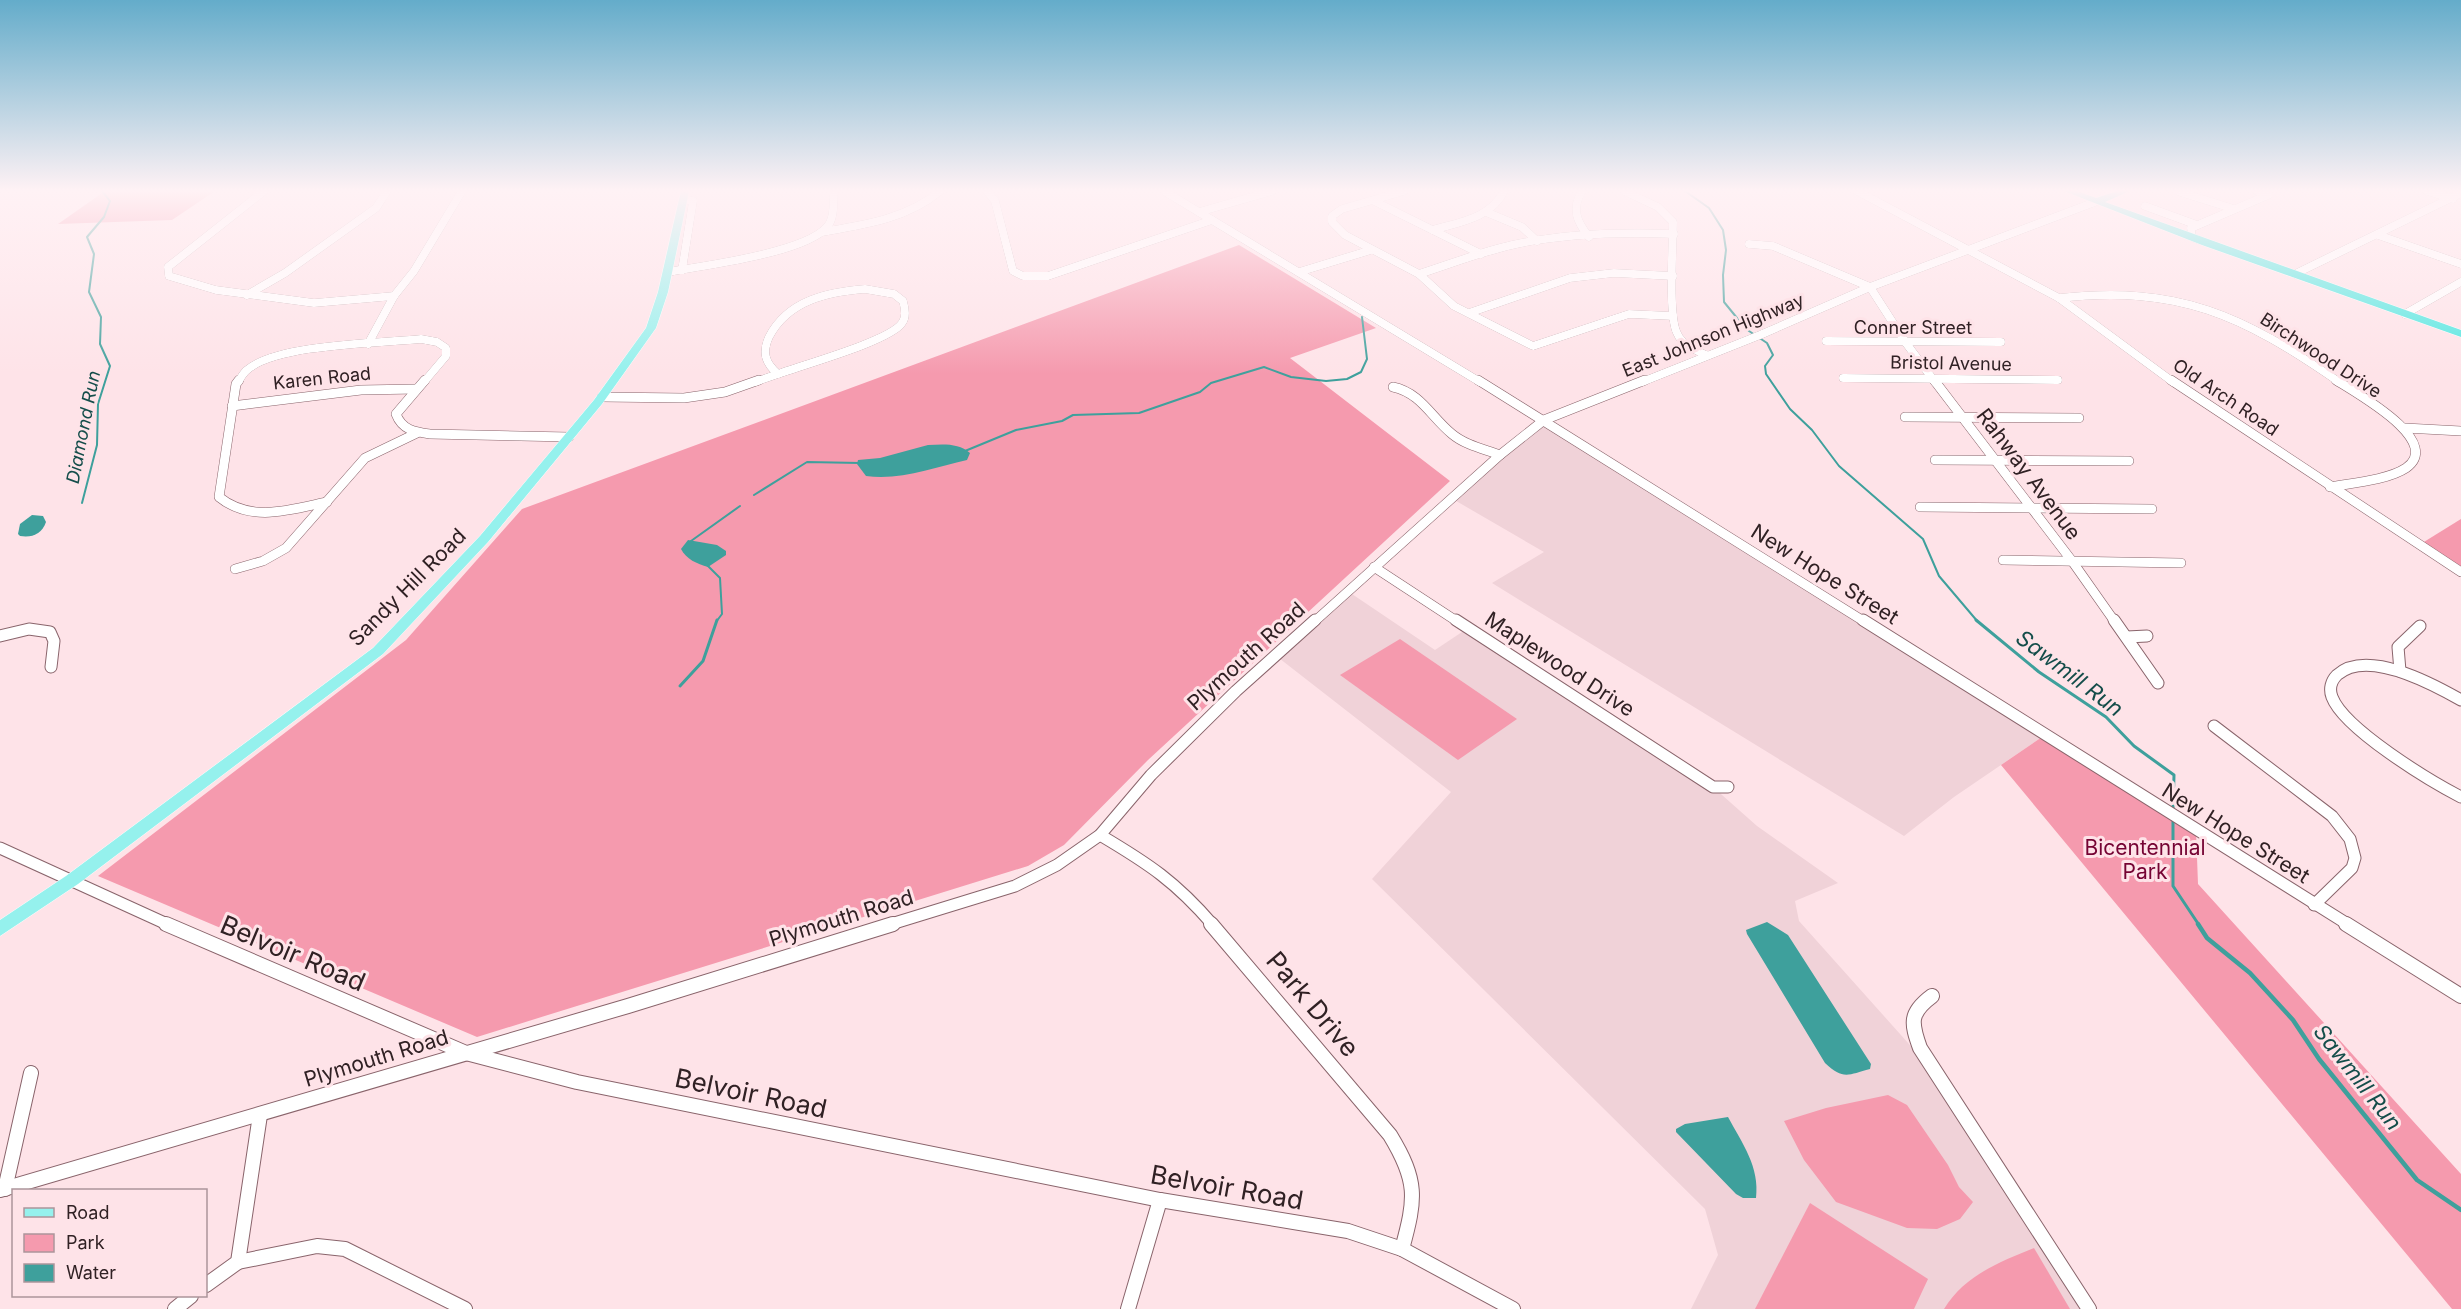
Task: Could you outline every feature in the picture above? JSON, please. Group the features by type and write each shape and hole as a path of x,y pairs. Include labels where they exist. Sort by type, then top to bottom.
{"highway":[{"path":"2231,252 2461,334"}],"main road":[{"name":"Sandy Hill Road","path":"0,929 72,880 378,651 484,539 602,397 651,328 671,252"}],"street":[{"path":"187,252 168,267 169,276 216,290 314,303 394,296"},
{"path":"248,295 314,252"},
{"path":"368,344 394,296 425,252"},
{"path":"682,270 685,252"},
{"path":"667,272 763,252"},
{"path":"1008,252 1013,271 1023,276 1048,276 1118,252"},
{"name":"New Hope Street","path":"1266,252 1544,420 2461,996"},
{"path":"1299,272 1364,252"},
{"path":"1375,252 1419,274 1444,299 1533,346 1629,314 1673,316"},
{"path":"1477,252 1481,254"},
{"path":"1419,274 1489,252"},
{"path":"1674,252 1675,297 1673,316 1680,341 1706,355"},
{"path":"1787,252 1870,287"},
{"name":"East Johnson Highway","path":"1544,420 1760,335 1870,287 1966,252"},
{"name":"Old Arch Road","path":"1976,252 2059,298 2185,390 2461,572"},
{"path":"2295,274 2342,252"},
{"path":"2427,252 2461,264"},
{"path":"1469,313 1570,278 1614,273 1673,276"},
{"path":"2405,314 2461,282"},
{"name":"Rahway Avenue","path":"1870,287 1906,342 2072,561 2158,683"},
{"path":"602,397 700,396 739,388 864,345 892,332 905,319 905,306 902,300 888,293 864,289 821,297 791,309 775,327 764,349 766,363 778,374"},
{"name":"Birchwood Drive","path":"2059,298 2099,294 2143,295 2226,316 2267,335 2405,428"},
{"path":"327,502 267,513 241,510 223,502 219,497 238,379 247,370 268,358 296,351 421,339 443,345 446,356 396,414 402,425 417,433 569,437"},
{"name":"Conner Street","path":"1826,341 2001,342"},
{"name":"Bristol Avenue","path":"1843,378 2058,380"},
{"path":"1393,387 1413,393 1452,434 1462,441 1500,455"},
{"name":"Karen Road","path":"232,406 362,390 416,389"},
{"path":"1905,417 2079,418"},
{"name":"Plymouth Road","path":"3,1189 260,1115 1015,886 1057,865 1100,835 1151,775 1236,691 1500,455 1544,420"},
{"path":"2405,428 2461,431"},
{"path":"2330,487 2394,474 2408,467 2414,458 2416,449 2414,441 2405,428"},
{"path":"235,570 263,561 286,548 365,458 417,433"},
{"path":"1935,460 2129,461"},
{"path":"1920,507 2152,509"},
{"path":"2003,560 2181,563"},
{"name":"Maplewood Drive","path":"1374,567 1713,787 1728,787"},
{"path":"2400,671 2398,647 2420,626"},
{"path":"0,636 29,629 50,632 54,641 51,667"},
{"path":"2127,637 2148,636"},
{"path":"2461,700 2428,682 2400,671 2370,666 2342,672 2334,677 2331,685 2332,699 2341,712 2373,739 2461,797"},
{"path":"2214,726 2332,816 2350,839 2355,858 2352,868 2314,905"},
{"name":"Park Drive","path":"1100,835 1151,865 1187,894 1390,1135 1406,1159 1414,1183 1413,1211 1402,1249"},
{"name":"Belvoir Road","path":"0,848 230,952 466,1053 577,1082 1160,1200 1348,1231 1402,1249 1513,1309"},
{"path":"1932,996 1918,1005 1912,1017 1920,1048 2089,1309"},
{"path":"3,1189 31,1073"},
{"path":"238,1262 260,1115"},
{"path":"1128,1309 1160,1200"},
{"path":"207,1284 238,1262 317,1246 345,1249 465,1309"},
{"path":"175,1309 190,1297"}],"shaded area":[{"path":"1544,420 2045,735 1954,797 1904,836 1492,583 1544,552 1451,498"},
{"path":"1349,592 1435,650 1468,628 1713,787 1757,826 1838,883 1795,901 1799,921 1934,1072 2089,1309 1691,1309 1718,1255 1705,1209 1372,879 1451,792 1275,655"}],"green space":[{"path":"1220,252 1251,252 1376,328 1290,358 1450,481 1148,760 1064,845 1028,866 477,1037 98,876 406,640 522,509"},
{"path":"2461,519 2461,572 2419,545"},
{"path":"1400,639 1517,719 1458,760 1340,675"},
{"name":"Bicentennial Park","path":"2045,735 2196,831 2198,884 2461,1174 2461,1309 2452,1309 2001,765"},
{"path":"1888,1095 1907,1105 1948,1165 1959,1187 1973,1202 1960,1219 1937,1229 1907,1228 1836,1202 1804,1160 1784,1121 1826,1108"},
{"path":"1810,1203 1928,1279 1914,1309 1755,1309"},
{"path":"2034,1248 2070,1309 1944,1309 1952,1297 1983,1271"}],"water":[{"path":"928,445 956,446 970,453 967,460 892,477 866,476 857,464 858,460 880,458"},
{"path":"32,515 43,516 46,522 42,530 29,536 20,536 18,534 20,524"},
{"path":"688,540 717,545 726,551 726,555 708,567 700,564 689,558 681,549"},
{"path":"1767,922 1788,935 1871,1064 1870,1069 1846,1075 1837,1072 1825,1063 1747,934 1746,930"},
{"path":"1728,1117 1753,1166 1757,1187 1756,1198 1743,1198 1736,1194 1676,1132 1676,1129 1685,1124"}],"waterway":[{"name":"Diamond Run","path":"82,503 97,445 98,404 110,366 100,344 101,317 89,292 93,252"},
{"name":"Sawmill Run","path":"1726,252 1723,275 1724,302 1746,329 1767,343 1773,355 1765,366 1766,374 1790,409 1812,430 1839,466 1923,539 1939,576 1977,621"},
{"path":"965,451 1016,430 1062,421 1073,415 1139,413 1200,392 1211,383 1264,367 1291,377 1326,381 1347,379 1361,372 1367,359 1362,317"},
{"path":"754,495 807,462 860,463"},
{"path":"693,543 691,541 740,506"},
{"path":"706,564 720,578 722,614 717,621"},
{"path":"680,686 703,661 717,621"},
{"name":"Sawmill Run","path":"1977,621 2039,672 2106,717 2134,746 2174,775 2173,811"},
{"name":"Sawmill Run","path":"2173,818 2173,886 2199,925"},
{"name":"Sawmill Run","path":"2198,924 2207,938 2250,973 2293,1020 2319,1059 2417,1180 2461,1210"}]}
